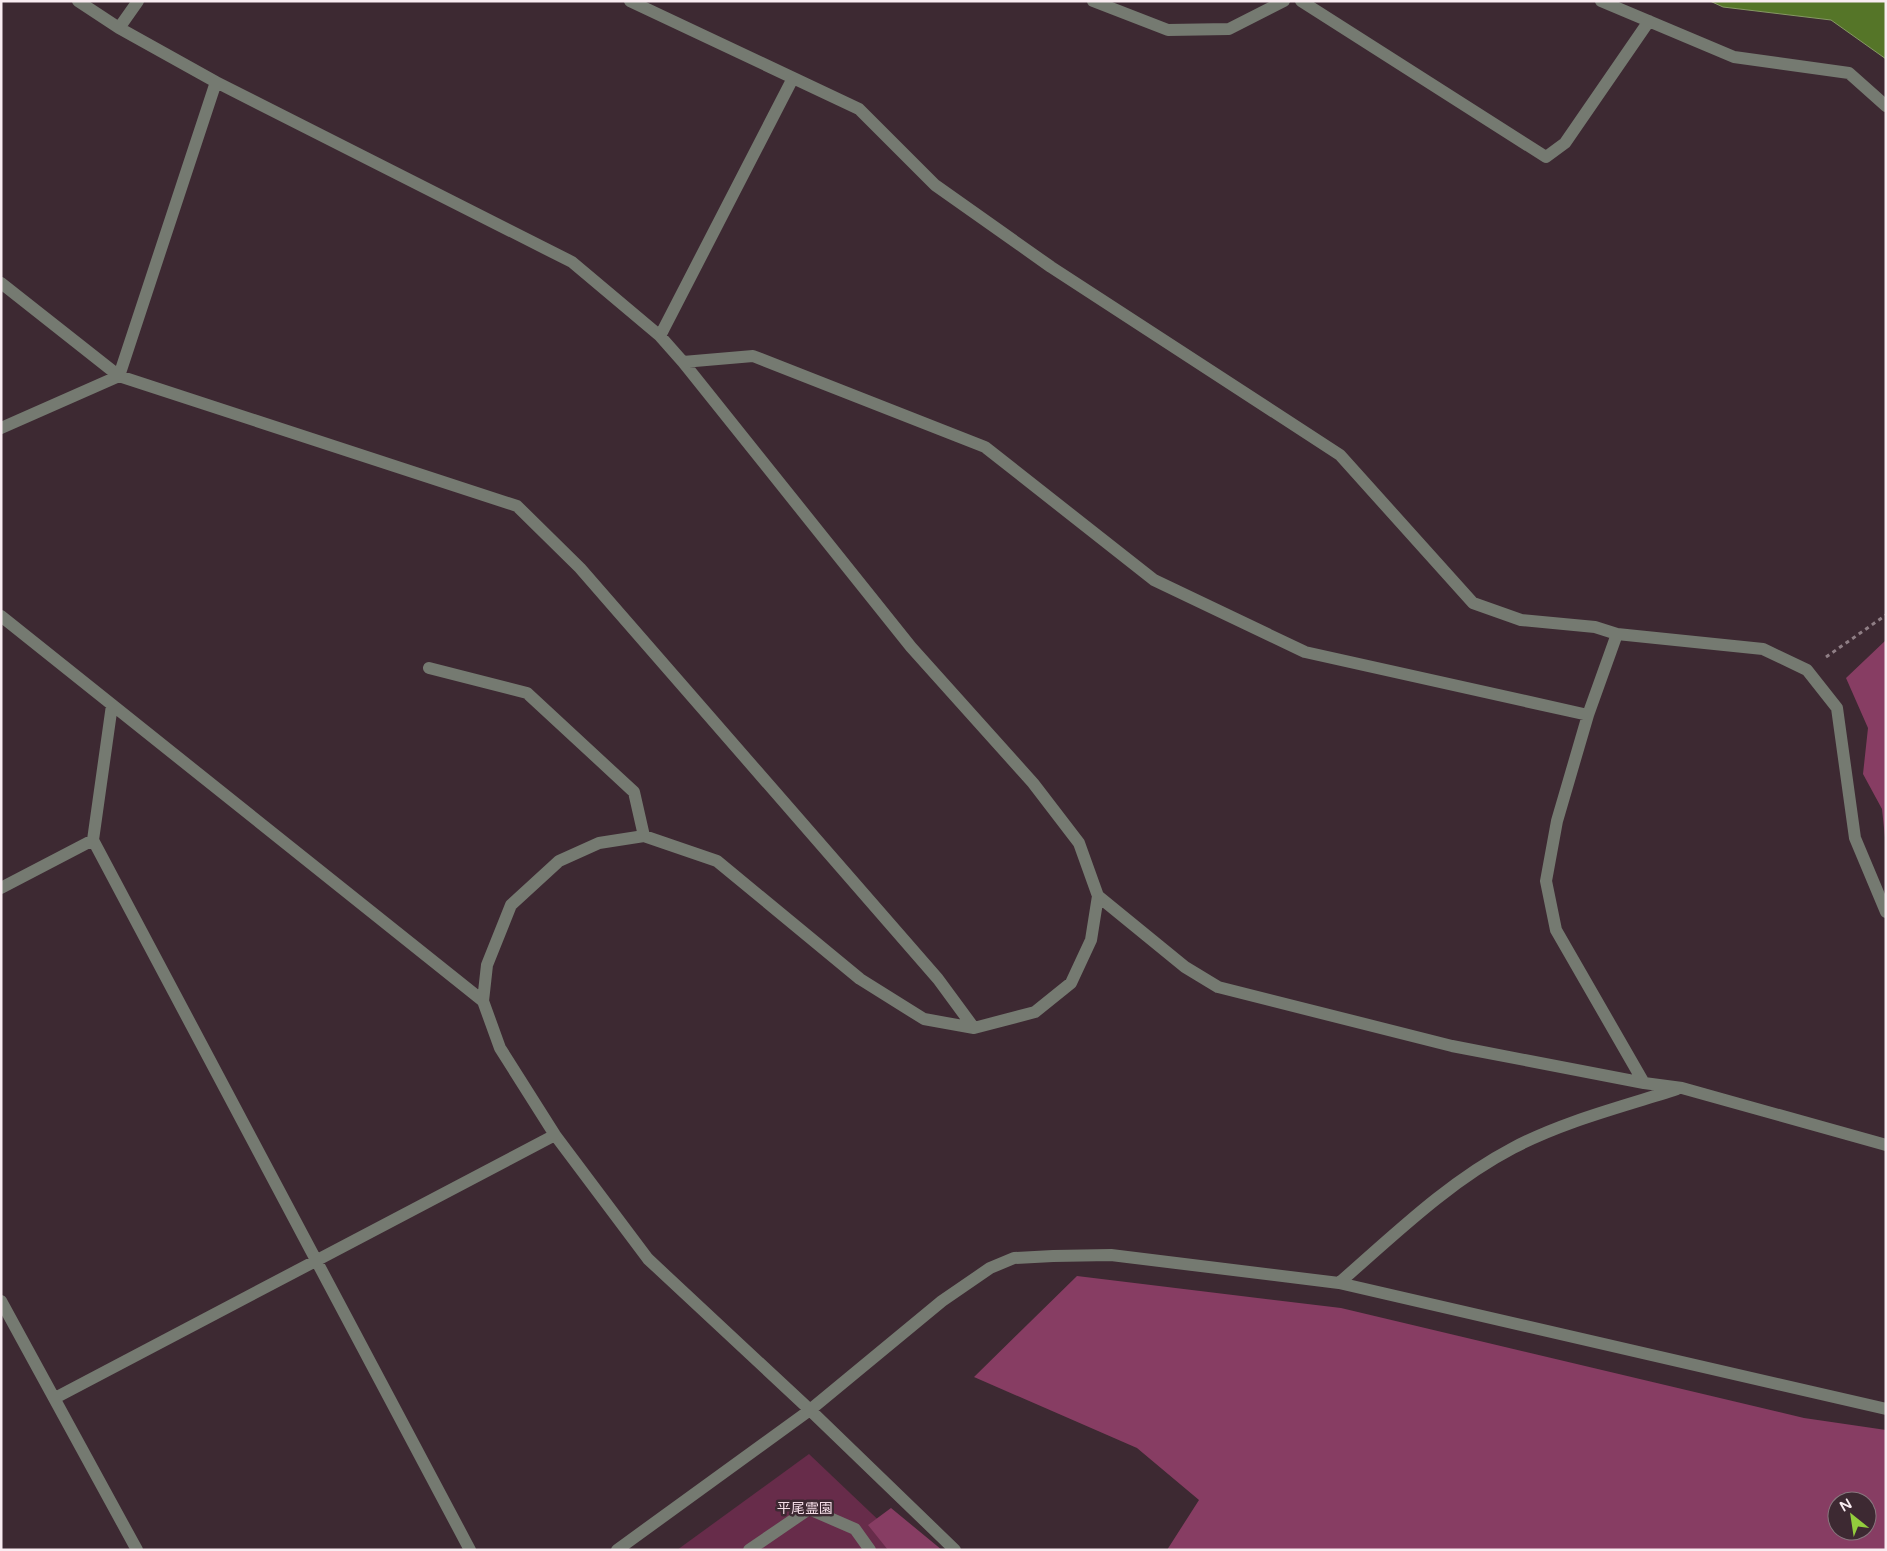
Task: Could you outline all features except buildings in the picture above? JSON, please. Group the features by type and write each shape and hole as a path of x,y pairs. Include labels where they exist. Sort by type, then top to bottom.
{"street":[{"path":"78,1 119,28 216,82 572,262 660,336 683,362 911,647 1033,783 1079,843 1098,896 1091,940 1071,983 1035,1012 974,1028 924,1020 860,979 717,861 644,836 599,843 559,861 511,906 487,965 483,1001 500,1048 555,1135 648,1259 810,1410 955,1550"},
{"path":"119,28 138,1"},
{"path":"630,1 859,109 935,185 1051,267 1340,455 1473,603 1521,620 1594,627 1617,634 1763,649 1807,670 1836,708 1855,838 1886,912"},
{"path":"1093,1 1168,30 1229,29 1284,1"},
{"path":"1301,1 1546,157 1565,143 1649,21"},
{"path":"1600,1 1734,57 1849,73 1886,106"},
{"path":"660,336 793,78"},
{"path":"1,428 119,376 216,82"},
{"path":"1,283 119,376 516,506 586,575 938,980 974,1028"},
{"path":"683,362 753,356 985,448 1154,580 1305,652 1588,714"},
{"path":"1,616 483,1001"},
{"path":"1617,634 1588,714 1557,821 1546,880 1556,930 1644,1083"},
{"path":"429,668 527,693 634,792 644,836"},
{"path":"112,705 93,840 470,1550"},
{"path":"1,888 93,840"},
{"path":"1098,896 1185,967 1218,987 1452,1046 1644,1083 1682,1088 1886,1145"},
{"path":"1339,1282 1446,1190 1512,1148 1566,1124 1682,1088"},
{"path":"55,1398 555,1135"},
{"path":"617,1550 810,1410 942,1302 990,1268 1014,1258 1111,1255 1339,1282 1886,1409"},
{"path":"1,1301 137,1550"},
{"path":"749,1550 809,1509 855,1529 870,1550"}],"path":[{"path":"1807,670 1886,615"}],"green space":[{"name":"平尾霊園","path":"809,1454 910,1550 677,1550"}],"shaded area":[{"path":"1710,1 1886,1 1886,59 1831,20 1723,7"},
{"path":"1886,640 1886,847 1882,809 1863,774 1868,728 1846,678"},
{"path":"1077,1276 1341,1308 1804,1418 1886,1430 1886,1550 1167,1550 1199,1500 1137,1448 974,1377"},
{"path":"891,1508 942,1550 888,1550 868,1525"}]}
